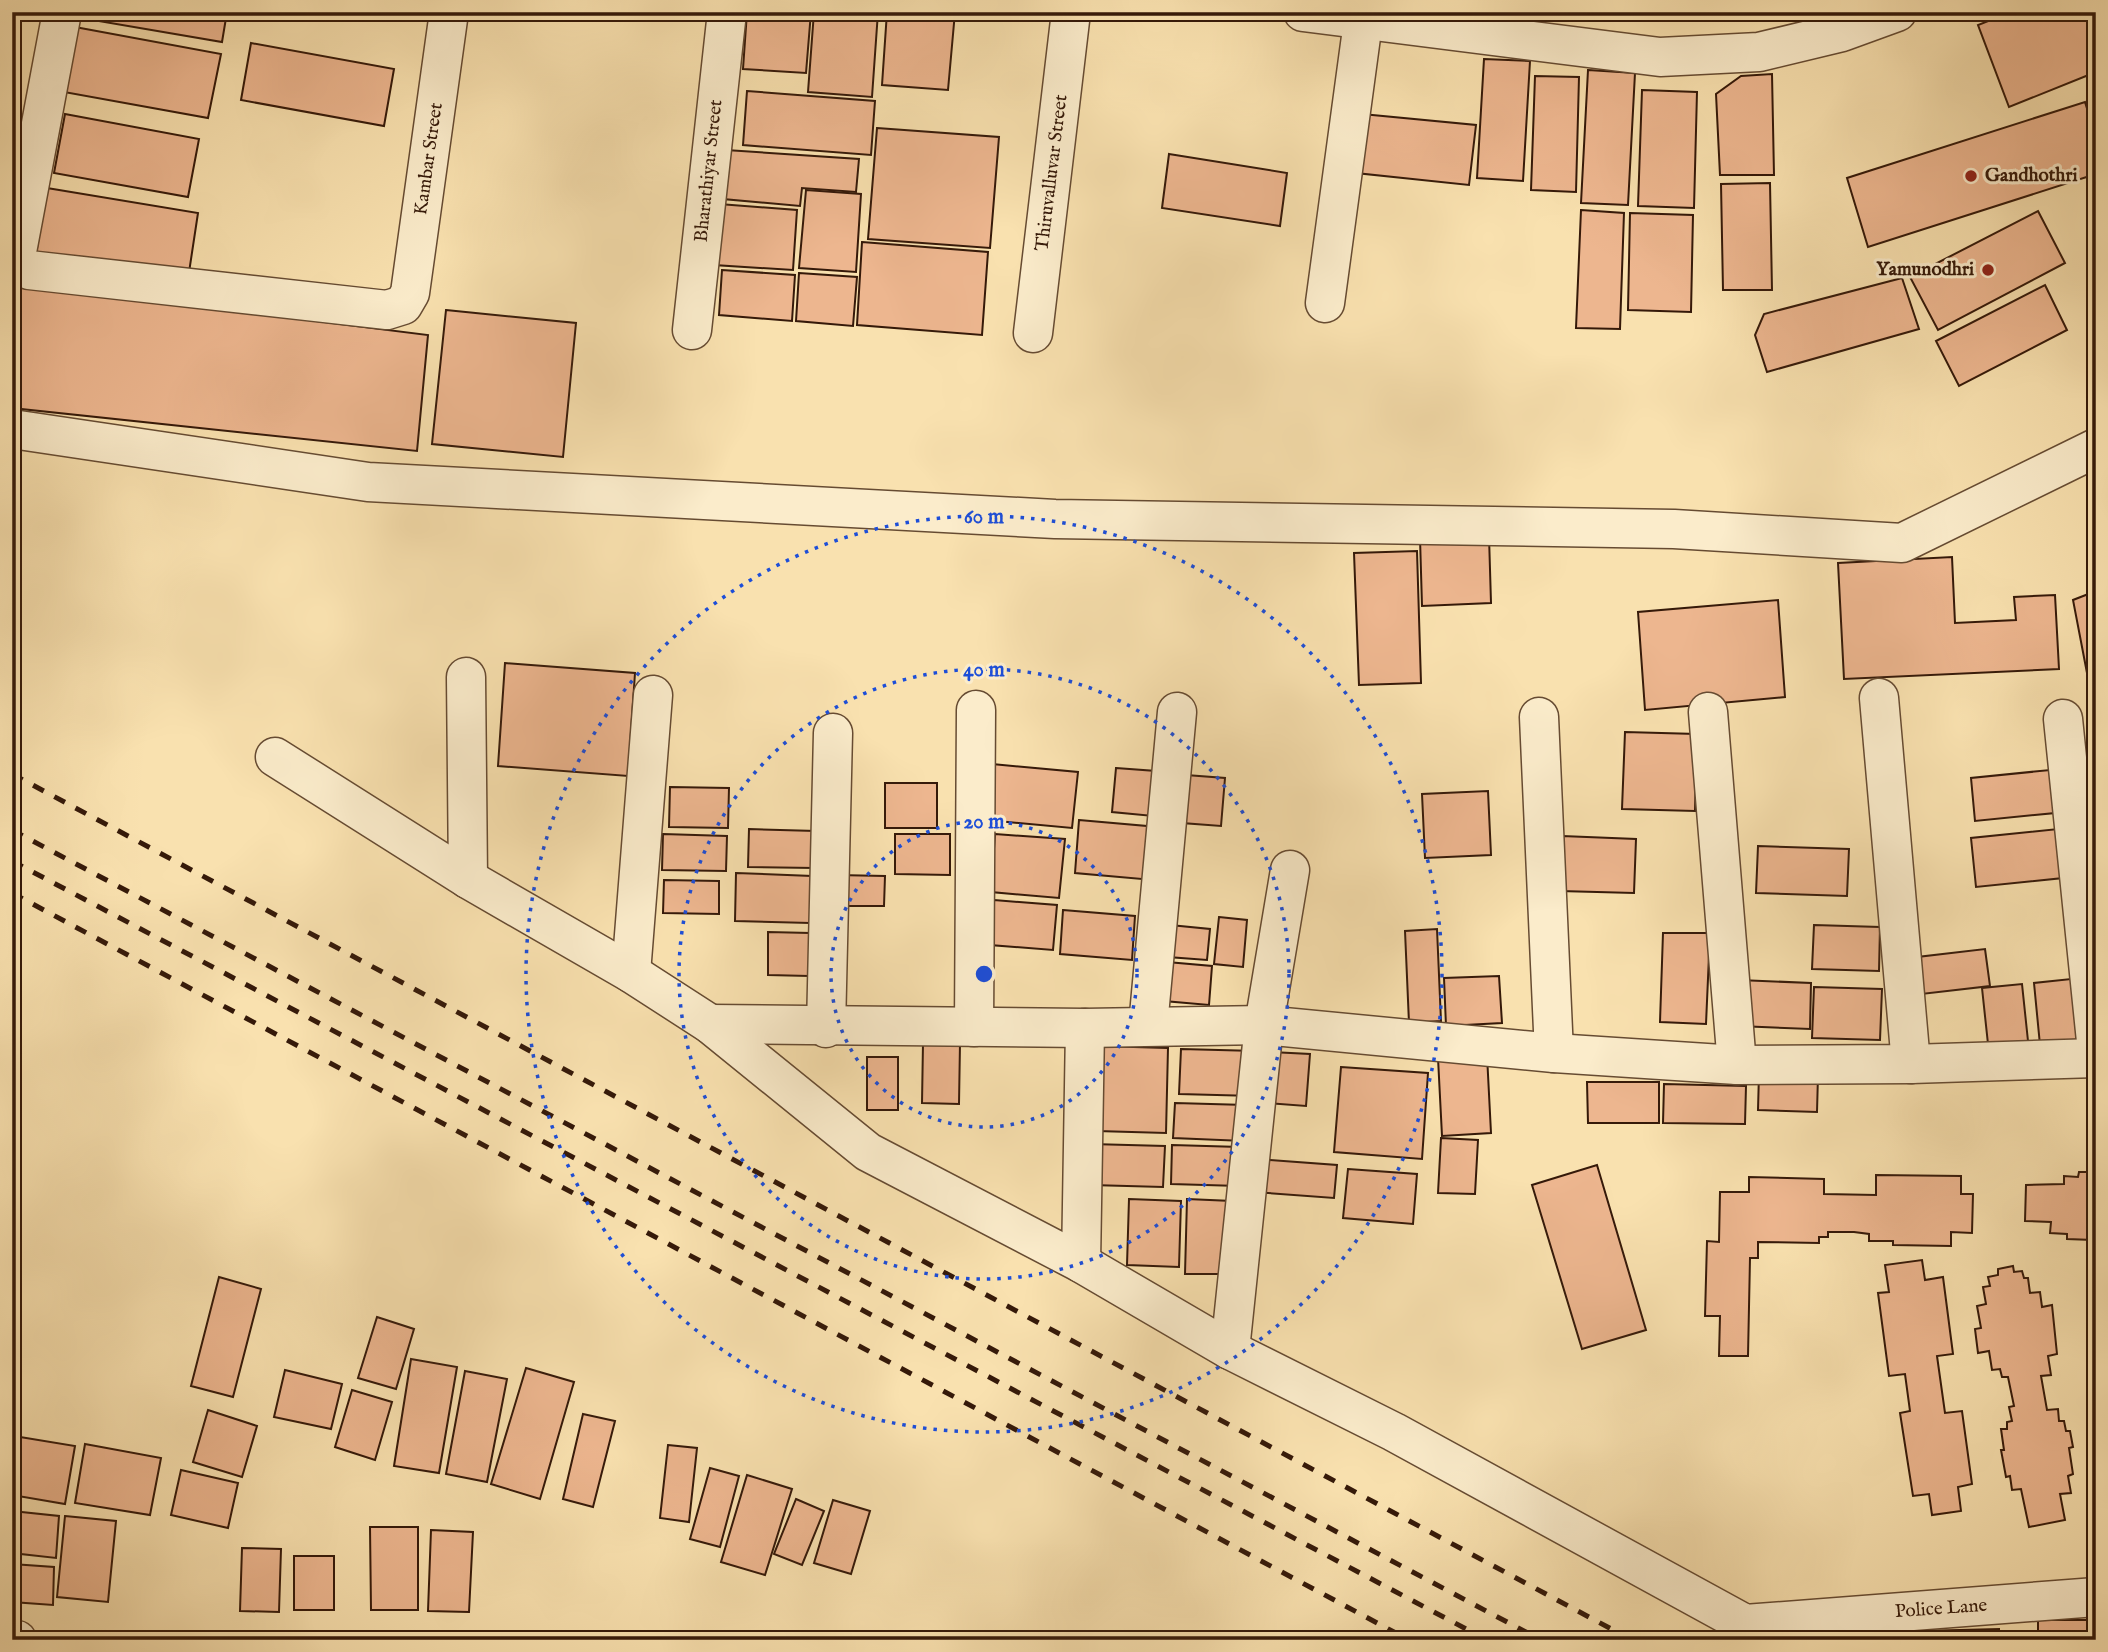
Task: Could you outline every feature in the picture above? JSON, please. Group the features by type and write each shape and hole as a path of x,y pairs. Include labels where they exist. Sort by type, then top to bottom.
{"street":[{"name":"Kambar Street","path":"62,12 16,257 19,266 29,270 387,310 403,305 410,293 449,12"},
{"name":"Bharathiyar Street","path":"692,330 727,12"},
{"name":"Thiruvalluvar Street","path":"1033,333 1071,12"},
{"path":"1303,12 1363,22 1660,57 1759,52 1842,32 1897,12"},
{"path":"1325,303 1363,22"},
{"path":"12,429 382,483 1055,519 1674,529 1902,543 2096,448"},
{"path":"466,677 468,879"},
{"path":"631,972 653,695"},
{"path":"1879,698 1911,1064"},
{"path":"974,1027 976,710"},
{"path":"1148,1026 1177,712"},
{"path":"1708,712 1737,1066"},
{"path":"1539,717 1554,1053"},
{"path":"2063,719 2096,1041"},
{"path":"826,1028 833,733"},
{"path":"275,757 468,879 631,972 710,1024 868,1152 1081,1264 1230,1350 1264,1025 1290,870"},
{"path":"710,1024 826,1028 1264,1025 1554,1053 1737,1066 2096,1058"},
{"path":"1081,1264 1085,1028"},
{"name":"Police Lane","path":"1230,1350 1394,1432 1745,1623 2096,1597"}],"building":[{"path":"82,12 227,12 222,42 81,18"},
{"path":"747,12 811,12 806,73 743,69"},
{"path":"814,12 878,12 872,97 808,92"},
{"path":"887,12 955,12 948,90 882,85"},
{"path":"2011,12 2094,12 2096,72 2009,107 1978,25"},
{"path":"75,27 221,54 208,118 64,92"},
{"path":"251,43 394,69 384,126 241,100"},
{"path":"1484,59 1530,61 1523,181 1477,178"},
{"path":"1588,70 1635,73 1628,205 1581,203"},
{"path":"1772,74 1774,175 1720,175 1716,94 1741,76"},
{"path":"1535,76 1579,77 1576,192 1531,190"},
{"path":"1642,90 1697,92 1694,208 1638,206"},
{"path":"747,91 875,101 871,155 743,145"},
{"name":"Gandhothri","path":"2085,102 2096,138 2096,174 1868,247 1847,178"},
{"path":"65,114 199,139 188,197 54,173"},
{"path":"1362,114 1476,125 1469,185 1356,173"},
{"path":"877,128 999,137 990,248 868,239"},
{"path":"726,150 859,159 856,192 802,188 800,206 723,199"},
{"path":"1169,154 1287,173 1280,226 1162,208"},
{"path":"1770,183 1772,290 1723,290 1721,184"},
{"path":"47,188 198,213 188,279 36,254"},
{"path":"806,190 861,194 856,272 799,268"},
{"path":"719,204 797,210 793,270 714,265"},
{"path":"1581,210 1624,213 1620,329 1576,328"},
{"name":"Yamunodhri","path":"2038,211 2065,263 1938,330 1910,277"},
{"path":"1630,213 1693,215 1691,312 1628,310"},
{"path":"862,242 988,252 982,335 857,325"},
{"path":"722,270 795,275 792,321 719,315"},
{"path":"799,273 857,277 853,326 796,321"},
{"path":"1902,278 1919,329 1767,372 1755,335 1764,314"},
{"path":"12,283 428,335 417,451 12,408"},
{"path":"2045,285 2067,330 1959,386 1936,341"},
{"path":"446,310 576,323 563,457 432,444"},
{"path":"1489,536 1491,603 1422,606 1420,538"},
{"path":"1417,551 1421,683 1359,685 1354,553"},
{"path":"1952,557 1955,623 2016,620 2014,597 2055,595 2059,669 1844,679 1838,563"},
{"path":"2096,591 2096,674 2087,673 2073,600"},
{"path":"1778,600 1785,697 1645,710 1638,612"},
{"path":"505,663 635,673 628,776 498,766"},
{"path":"1625,732 1697,734 1695,811 1622,809"},
{"path":"992,764 1078,772 1072,828 987,820"},
{"path":"1116,768 1156,771 1153,816 1112,812"},
{"path":"2050,770 2055,813 1975,821 1971,778"},
{"path":"1186,775 1225,778 1221,826 1182,823"},
{"path":"885,783 937,783 937,828 885,828"},
{"path":"670,787 729,788 728,828 669,827"},
{"path":"1488,791 1491,855 1425,858 1422,794"},
{"path":"1079,820 1158,827 1153,880 1075,873"},
{"path":"749,829 816,831 815,868 748,867"},
{"path":"2058,829 2063,878 1976,887 1971,838"},
{"path":"663,834 727,836 726,871 662,870"},
{"path":"895,834 950,834 950,875 895,874"},
{"path":"995,834 1065,839 1059,898 991,892"},
{"path":"1562,836 1636,839 1634,893 1560,891"},
{"path":"1758,846 1849,849 1847,896 1756,893"},
{"path":"736,873 812,876 810,923 735,921"},
{"path":"837,875 885,876 884,906 836,906"},
{"path":"664,880 719,881 719,914 663,913"},
{"path":"994,900 1057,905 1053,950 990,945"},
{"path":"1063,910 1135,916 1132,960 1060,954"},
{"path":"1219,917 1247,920 1243,967 1214,964"},
{"path":"1170,925 1210,929 1207,960 1168,957"},
{"path":"1814,925 1880,927 1879,971 1812,969"},
{"path":"1437,929 1441,1021 1409,1023 1405,931"},
{"path":"768,932 810,933 809,976 768,975"},
{"path":"1663,933 1710,933 1706,1024 1660,1022"},
{"path":"1985,949 1990,986 1913,995 1909,958"},
{"path":"1167,962 1212,966 1209,1005 1164,1001"},
{"path":"1499,976 1502,1023 1446,1026 1444,978"},
{"path":"2071,979 2077,1041 2040,1045 2034,983"},
{"path":"1739,980 1811,983 1810,1029 1738,1026"},
{"path":"2022,984 2028,1041 1988,1044 1982,988"},
{"path":"1814,987 1882,989 1880,1040 1812,1038"},
{"path":"923,1043 960,1043 959,1104 922,1103"},
{"path":"1099,1046 1168,1048 1166,1133 1097,1131"},
{"path":"1181,1049 1256,1051 1254,1096 1179,1094"},
{"path":"1271,1052 1310,1054 1306,1106 1267,1103"},
{"path":"1487,1055 1491,1133 1442,1136 1438,1058"},
{"path":"867,1057 898,1057 898,1110 867,1110"},
{"path":"1341,1067 1428,1073 1422,1159 1334,1152"},
{"path":"1759,1073 1818,1075 1817,1112 1758,1110"},
{"path":"1587,1082 1659,1082 1659,1123 1588,1123"},
{"path":"1664,1084 1746,1086 1745,1124 1663,1123"},
{"path":"1175,1103 1246,1105 1244,1141 1173,1138"},
{"path":"1441,1138 1478,1140 1475,1194 1438,1193"},
{"path":"1091,1144 1165,1146 1163,1187 1091,1185"},
{"path":"1172,1145 1240,1147 1239,1186 1171,1184"},
{"path":"1257,1159 1337,1165 1334,1198 1254,1192"},
{"path":"1597,1165 1646,1330 1582,1349 1532,1185"},
{"path":"1348,1169 1417,1174 1413,1224 1343,1218"},
{"path":"2079,1172 2096,1172 2096,1244 2093,1240 2067,1239 2067,1234 2050,1233 2051,1222 2025,1221 2026,1185 2064,1184 2064,1176 2078,1177"},
{"path":"1876,1175 1961,1176 1961,1194 1973,1194 1972,1233 1951,1232 1951,1246 1893,1245 1893,1241 1869,1241 1869,1234 1854,1232 1828,1232 1828,1237 1819,1237 1819,1243 1758,1242 1758,1258 1750,1258 1748,1356 1719,1356 1720,1316 1705,1316 1707,1241 1719,1242 1720,1192 1749,1192 1749,1177 1824,1179 1824,1194 1876,1195"},
{"path":"1129,1199 1181,1201 1179,1267 1127,1265"},
{"path":"1187,1199 1232,1201 1230,1274 1185,1274"},
{"path":"1922,1260 1925,1280 1943,1277 1953,1354 1937,1356 1945,1413 1962,1411 1972,1484 1958,1487 1961,1511 1932,1515 1929,1494 1913,1496 1900,1413 1910,1411 1905,1374 1889,1376 1878,1293 1889,1292 1885,1265"},
{"path":"2013,1266 2014,1272 2022,1271 2024,1278 2028,1278 2030,1293 2040,1292 2042,1307 2052,1305 2057,1354 2048,1356 2051,1375 2041,1376 2047,1410 2058,1409 2059,1421 2064,1421 2066,1431 2070,1431 2073,1447 2069,1448 2073,1474 2068,1476 2071,1493 2060,1494 2065,1520 2029,1527 2021,1489 2012,1490 2010,1476 2006,1477 2001,1450 2004,1450 2001,1429 2007,1429 2007,1422 2012,1421 2009,1407 2014,1406 2008,1377 2002,1377 2000,1369 1992,1370 1989,1351 1978,1353 1975,1329 1981,1328 1977,1306 1986,1304 1983,1287 1990,1286 1988,1277 1998,1275 1998,1269"},
{"path":"219,1277 261,1289 233,1397 191,1386"},
{"path":"377,1317 414,1329 396,1389 358,1378"},
{"path":"411,1359 457,1367 439,1473 394,1466"},
{"path":"526,1368 574,1382 540,1499 491,1484"},
{"path":"285,1370 342,1384 331,1429 274,1417"},
{"path":"465,1371 507,1379 487,1482 446,1474"},
{"path":"352,1390 392,1402 375,1460 335,1447"},
{"path":"208,1410 257,1426 242,1477 193,1462"},
{"path":"583,1414 615,1421 593,1507 563,1499"},
{"path":"14,1436 75,1446 65,1504 12,1495"},
{"path":"85,1444 161,1458 150,1515 75,1503"},
{"path":"668,1445 697,1448 689,1522 660,1518"},
{"path":"710,1468 739,1476 720,1547 690,1539"},
{"path":"181,1470 238,1483 228,1528 171,1515"},
{"path":"747,1475 792,1489 765,1575 721,1562"},
{"path":"796,1499 824,1511 802,1565 774,1554"},
{"path":"833,1500 870,1511 851,1574 814,1563"},
{"path":"12,1511 59,1516 56,1558 12,1553"},
{"path":"65,1516 116,1521 108,1602 57,1597"},
{"path":"370,1527 418,1527 418,1610 371,1610"},
{"path":"431,1530 473,1532 469,1612 428,1611"},
{"path":"242,1548 281,1549 279,1612 240,1611"},
{"path":"294,1556 334,1556 334,1610 294,1610"},
{"path":"12,1564 54,1567 53,1605 12,1602"},
{"path":"2038,1620 2096,1620 2096,1640 2038,1640"},
{"path":"1999,1629 1999,1640 1921,1640 1920,1631"}],"railway":[{"path":"12,774 1632,1640"},
{"path":"12,830 1541,1640"},
{"path":"12,861 1487,1640"},
{"path":"12,893 1409,1640"}],"place":[{"name":"Gandhothri","path":"1971,176"},
{"name":"Yamunodhri","path":"1988,270"}]}
